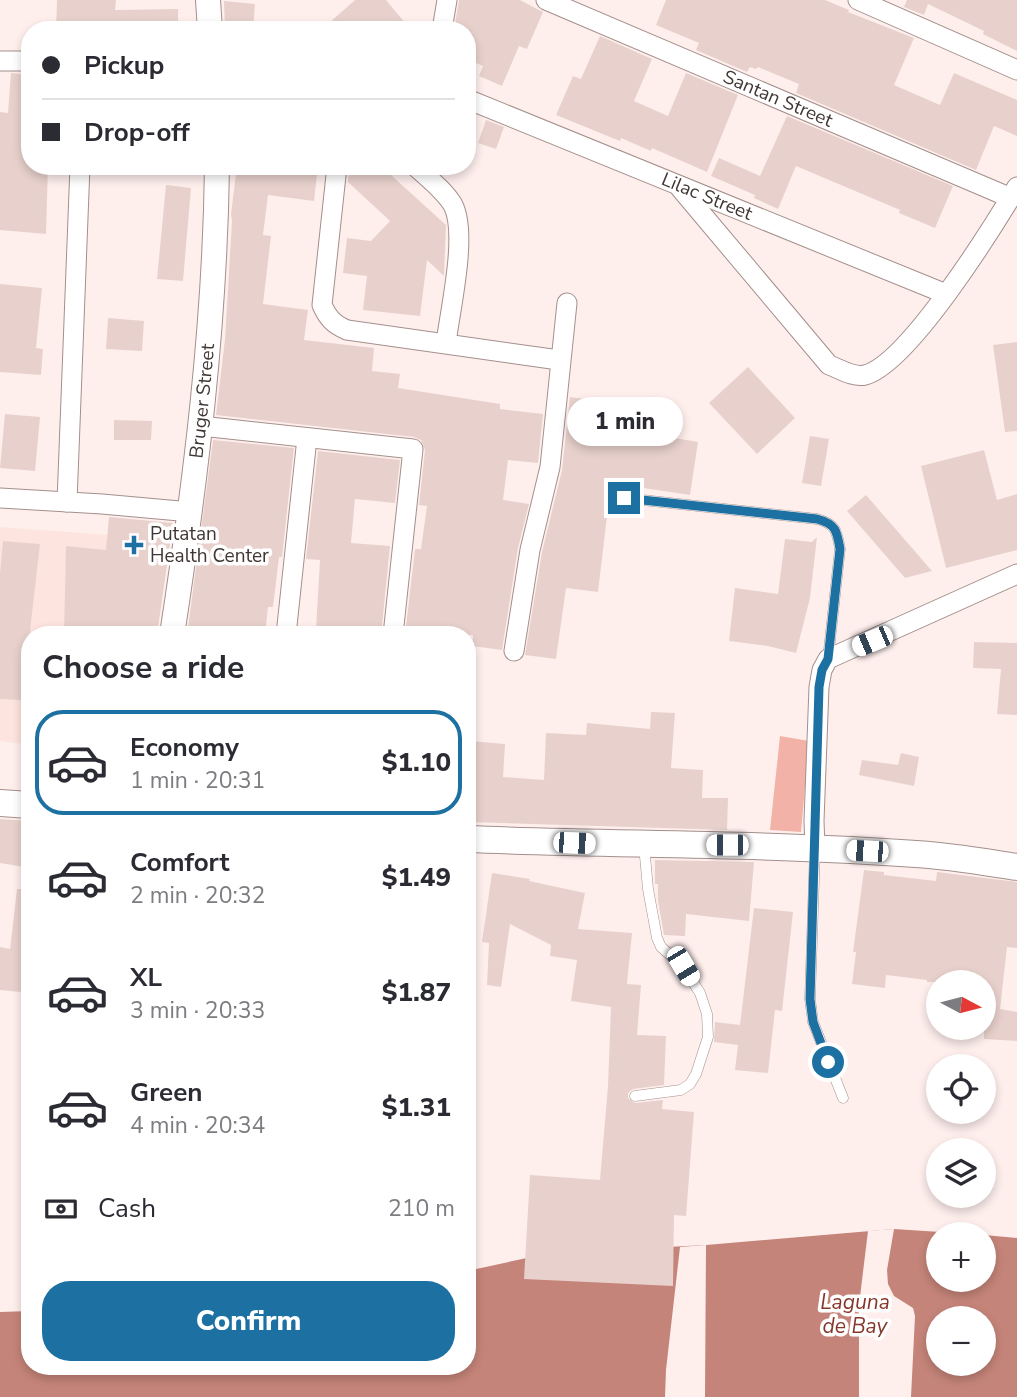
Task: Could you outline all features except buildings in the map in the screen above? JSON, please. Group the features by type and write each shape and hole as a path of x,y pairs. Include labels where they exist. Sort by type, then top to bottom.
{"main road":[{"path":"0,803 21,804"},
{"path":"476,839 815,848 919,854 1017,867"}],"street":[{"path":"208,0 209,21"},
{"path":"444,21 447,0"},
{"name":"Santan Street","path":"545,0 1014,192"},
{"path":"871,2 1017,71"},
{"path":"0,61 21,61"},
{"name":"Lilac Street","path":"476,103 946,294"},
{"path":"67,502 80,175"},
{"name":"Bruger Street","path":"173,626 201,426 216,257 217,175"},
{"path":"336,175 322,305 336,325 347,330 559,360"},
{"path":"425,175 447,196 460,230 446,343"},
{"path":"678,186 830,365 846,372 864,375 883,366 908,343 946,294 1014,192"},
{"path":"514,651 530,550 550,467 567,303"},
{"path":"201,426 414,449 394,626"},
{"path":"287,626 307,438"},
{"path":"0,498 191,512"},
{"path":"815,848 819,687 822,670 828,659 1017,575"}],"lane":[{"path":"624,498 830,522 838,533 840,549 828,659"},
{"path":"635,1096 681,1090 690,1084 708,1037 707,1014 700,993 683,966 661,947 657,938 648,889 644,845"},
{"path":"815,848 810,999 813,1022 843,1098"}],"shaded area":[{"path":"0,527 108,535 110,626 21,626 21,744 0,741"},
{"path":"780,736 809,741 801,832 770,830"}],"water":[{"name":"Laguna de Bay","path":"894,1229 926,1231 926,1292 996,1292 996,1236 1017,1238 1017,1397 0,1397 0,1312 21,1311 21,1375 476,1375 476,1269 550,1253 706,1245"}],"pier":[{"path":"894,1229 887,1270 888,1284 894,1296 913,1308 915,1316 911,1397 859,1397 859,1305 868,1231"},
{"path":"706,1245 705,1397 665,1397 680,1247"}],"place":[{"name":"Putatan Health Center","path":"134,545"}],"route":[{"path":"624,498 817,519 830,522 838,533 840,549 828,659 822,670 819,687 810,999 813,1022 828,1062"}]}
